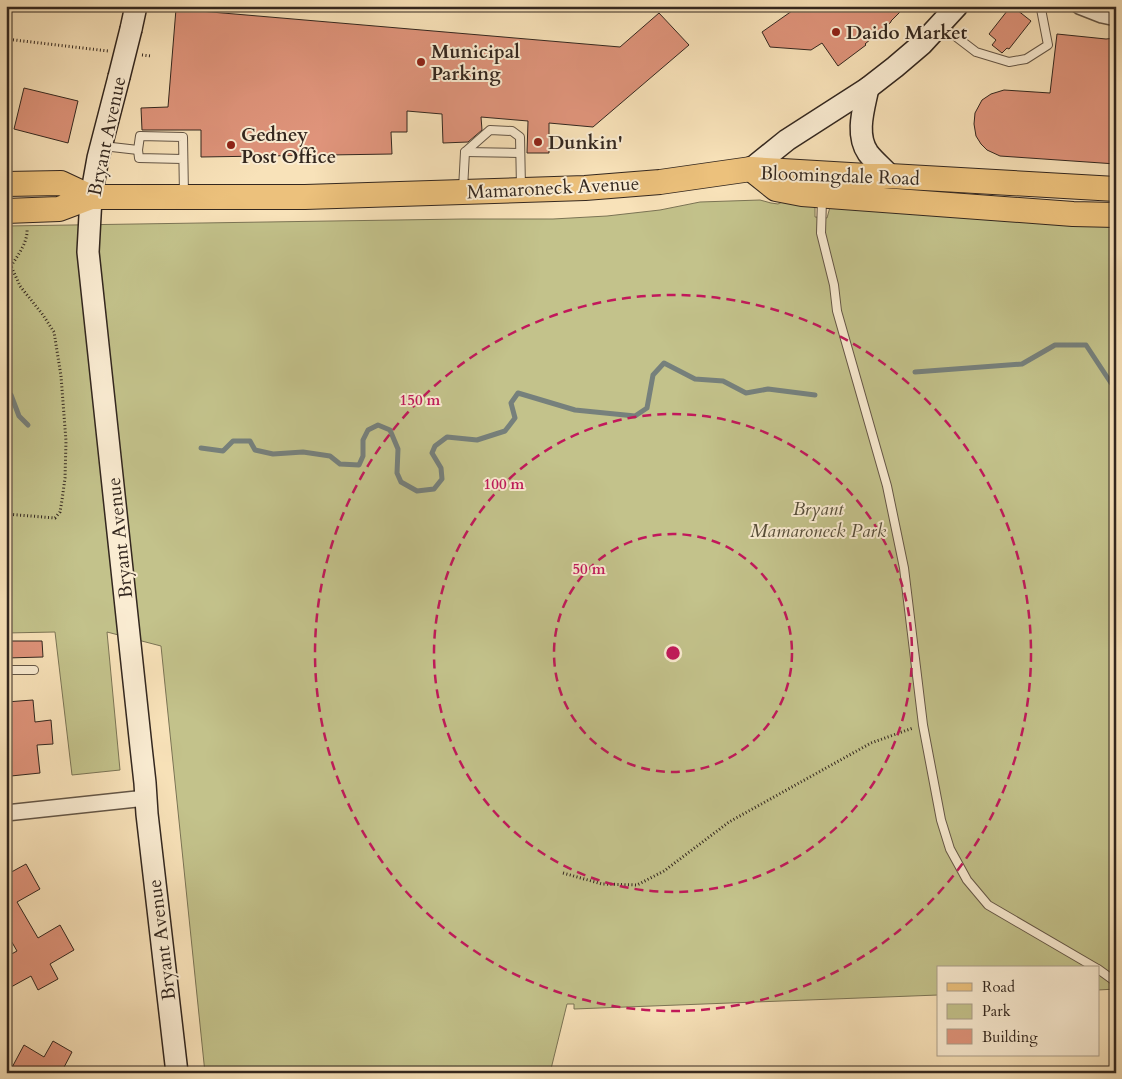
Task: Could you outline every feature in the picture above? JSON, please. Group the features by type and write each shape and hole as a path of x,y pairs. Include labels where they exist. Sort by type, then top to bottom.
{"main road":[{"name":"Bloomingdale Road","path":"751,169 1116,189"},
{"name":"Bloomingdale Road","path":"751,169 776,189 822,197 1073,214 1116,215"},
{"name":"Mamaroneck Avenue","path":"15,210 59,209 91,197 305,197 585,188 694,178 751,169"},
{"name":"Mamaroneck Avenue","path":"6,184 61,183 91,197"}],"street":[{"name":"Bryant Avenue","path":"136,6 101,146 91,197 88,252 177,1073"},
{"name":"Mamaroneck Avenue","path":"751,169 787,140 868,88 896,67 941,25 957,6"},
{"path":"1079,6 1116,18"},
{"path":"868,88 861,123 862,142 867,152 890,176"},
{"path":"6,813 146,798"}],"lane":[{"path":"941,25 976,52 1009,62 1026,59 1048,45 1042,6"},
{"path":"463,192 465,152 490,130 512,131 520,137 521,190"},
{"path":"183,159 139,158 140,136 183,137 184,197"},
{"path":"101,146 138,150"},
{"path":"465,152 520,153"},
{"path":"822,197 821,233 834,285 837,311 887,486 904,568 924,725 941,820 950,850 967,880 988,905 1094,966"},
{"path":"6,670 34,670"},
{"path":"1100,970 1116,982"}],"path":[{"path":"6,39 114,52"},
{"path":"142,55 151,56"},
{"path":"11,266 28,236 15,210"},
{"path":"6,264 11,266 20,286 54,332 61,376 66,441 65,478 60,512 55,518 6,514"},
{"path":"563,873 602,884 637,885 664,872 729,822 871,743 924,725"}],"green space":[{"name":"Bryant Mamaroneck Park","path":"760,200 778,204 786,200 809,203 815,208 815,217 827,218 830,207 1116,226 1116,989 1100,990 1100,966 937,966 937,995 574,1009 574,1004 567,1004 550,1073 205,1073 161,646 107,632 120,770 72,775 55,632 6,633 6,226 553,219 607,216 660,210 700,202"}],"building":[{"path":"799,6 906,6 866,45 838,66 822,43 811,50 770,47 762,32"},
{"path":"1011,6 1031,21 1009,49 1007,48 1002,53 992,45 996,40 989,34"},
{"name":"Municipal Parking","path":"176,9 620,47 659,13 689,45 593,127 549,123 549,153 527,153 528,121 481,117 482,130 468,142 443,143 442,114 407,111 407,132 391,132 392,154 201,157 201,130 142,130 141,108 168,107"},
{"path":"1057,34 1106,39 1116,38 1116,164 1000,156 987,150 976,136 975,113 982,100 991,94 1004,90 1050,93"},
{"path":"24,88 78,101 68,143 14,129"},
{"path":"6,641 42,641 43,657 6,658"},
{"path":"33,700 35,722 51,720 53,744 37,745 40,773 11,776 9,749 6,750 6,702"},
{"path":"26,864 40,889 17,902 38,938 60,925 74,950 50,964 58,979 38,990 31,976 11,987 6,979 6,957 17,951 6,932 6,875"},
{"path":"53,1041 72,1052 61,1073 9,1073 24,1045 44,1057"}],"waterway":[{"path":"915,372 1022,364 1055,345 1086,345 1111,383 1116,385"},
{"path":"201,448 223,451 233,441 250,441 255,450 273,454 303,452 330,456 340,464 359,465 363,456 363,440 368,430 378,425 390,430 398,449 397,473 401,482 417,491 434,489 442,479 441,468 432,453 435,446 447,437 477,440 505,431 515,418 511,403 518,393 575,410 635,416 647,408 653,375 664,363 695,379 723,381 746,393 768,389 815,395"},
{"path":"6,392 11,395 19,416 28,425"}],"place":[{"name":"Daido Market","path":"836,32"},
{"name":"Municipal Parking","path":"421,62"},
{"name":"Dunkin'","path":"538,142"},
{"name":"Gedney Post Office","path":"231,145"}]}
